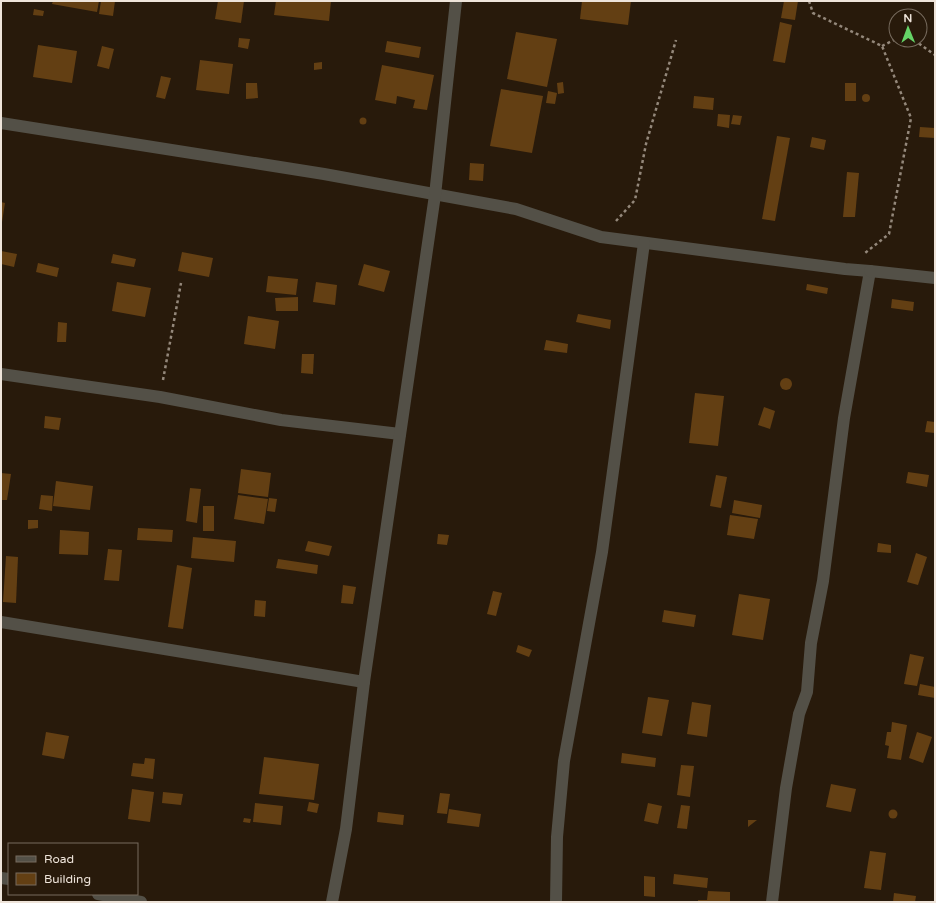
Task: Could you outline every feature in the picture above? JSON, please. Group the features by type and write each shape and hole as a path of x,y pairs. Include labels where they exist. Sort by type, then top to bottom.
{"street":[{"path":"332,902 346,829 364,682 435,195 456,1"},
{"path":"1,124 324,174 516,209 601,237 845,269 935,278"},
{"path":"556,902 557,837 564,761 602,552 644,243"},
{"path":"772,902 786,788 799,714 807,692 811,643 823,581 844,418 870,271"},
{"path":"1,374 160,397 281,420 400,434"},
{"path":"1,622 364,682"},
{"path":"103,895 141,902"}],"path":[{"path":"809,1 813,13 882,46 911,118 889,234 845,269"},
{"path":"601,237 635,200 646,144 676,40"},
{"path":"882,46 888,43"},
{"path":"925,48 935,55"},
{"path":"160,397 181,283"}],"building":[{"path":"53,1 99,1 97,12 52,4"},
{"path":"101,1 115,1 113,16 99,14"},
{"path":"218,1 244,1 241,23 215,19"},
{"path":"276,1 331,1 329,21 274,15"},
{"path":"582,1 631,1 628,25 580,19"},
{"path":"784,1 798,1 795,20 781,18"},
{"path":"34,9 44,11 43,16 33,15"},
{"path":"780,22 792,25 785,63 773,61"},
{"path":"516,32 557,39 547,87 507,79"},
{"path":"239,38 250,39 248,49 238,47"},
{"path":"387,41 421,47 419,58 385,52"},
{"path":"38,45 77,51 72,83 33,77"},
{"path":"102,46 114,49 109,69 97,66"},
{"path":"200,60 233,64 229,94 196,90"},
{"path":"322,62 322,69 314,70 314,63"},
{"path":"382,65 434,75 427,110 413,108 415,100 397,96 396,104 375,100"},
{"path":"161,76 171,78 165,99 156,97"},
{"path":"563,82 564,93 558,94 557,83"},
{"path":"246,83 257,83 258,98 246,99"},
{"path":"845,83 856,83 856,101 845,101"},
{"path":"501,89 543,96 532,153 490,146"},
{"path":"548,91 557,93 555,104 546,103"},
{"path":"864,94 868,94 870,98 868,102 864,102 862,100 862,96"},
{"path":"694,96 714,98 713,110 693,108"},
{"path":"718,114 730,115 729,128 717,126"},
{"path":"733,115 742,116 740,125 731,124"},
{"path":"363,118 366,121 363,124 360,121"},
{"path":"920,127 935,128 935,138 919,137"},
{"path":"777,136 790,138 775,221 762,219"},
{"path":"812,137 826,140 824,150 810,147"},
{"path":"470,163 484,164 483,181 469,180"},
{"path":"847,172 859,173 855,217 843,217"},
{"path":"1,202 5,203 2,222 1,222"},
{"path":"1,251 17,254 14,267 1,264"},
{"path":"182,252 213,258 209,277 178,271"},
{"path":"113,254 136,259 134,267 111,263"},
{"path":"38,263 59,268 57,277 36,272"},
{"path":"364,264 390,271 384,292 358,285"},
{"path":"268,276 298,279 296,295 266,292"},
{"path":"117,282 151,288 145,317 112,311"},
{"path":"316,282 337,285 335,305 313,302"},
{"path":"807,284 828,288 827,294 806,290"},
{"path":"298,297 298,311 276,311 275,298"},
{"path":"892,299 914,302 913,311 891,308"},
{"path":"578,314 611,320 610,329 576,322"},
{"path":"248,316 279,321 275,349 244,344"},
{"path":"58,322 67,323 66,342 57,342"},
{"path":"546,340 568,344 567,353 544,350"},
{"path":"302,354 314,354 313,374 301,373"},
{"path":"784,378 788,378 792,384 788,390 784,390 780,386 780,382"},
{"path":"695,393 724,396 718,446 689,443"},
{"path":"764,407 775,411 770,429 758,425"},
{"path":"45,416 61,418 59,430 44,428"},
{"path":"927,421 935,422 935,433 925,432"},
{"path":"241,469 271,473 268,497 238,493"},
{"path":"908,472 929,475 927,487 906,483"},
{"path":"1,473 11,474 7,500 1,500"},
{"path":"716,475 727,477 721,508 710,506"},
{"path":"56,481 93,486 90,510 53,506"},
{"path":"190,488 201,489 197,523 186,521"},
{"path":"41,495 53,496 52,511 39,509"},
{"path":"238,495 268,499 264,524 234,519"},
{"path":"269,498 277,499 275,512 267,511"},
{"path":"734,500 762,505 760,518 732,513"},
{"path":"203,506 214,506 214,531 203,531"},
{"path":"730,515 758,519 754,539 727,535"},
{"path":"28,520 38,520 38,528 28,529"},
{"path":"138,528 173,530 172,542 137,540"},
{"path":"60,530 89,532 88,555 59,554"},
{"path":"438,534 449,535 447,545 437,544"},
{"path":"193,537 236,541 234,562 191,558"},
{"path":"308,541 332,546 329,556 305,551"},
{"path":"878,543 891,545 891,553 877,552"},
{"path":"108,549 122,550 119,581 104,580"},
{"path":"916,553 927,557 918,585 907,582"},
{"path":"6,556 18,557 16,603 3,602"},
{"path":"278,559 318,565 317,574 276,568"},
{"path":"177,565 192,568 183,629 168,627"},
{"path":"343,585 356,587 353,604 341,603"},
{"path":"493,591 502,593 496,616 487,614"},
{"path":"739,594 770,599 763,640 732,635"},
{"path":"255,600 266,601 265,617 254,616"},
{"path":"664,610 696,615 694,627 662,622"},
{"path":"518,645 532,650 529,657 516,652"},
{"path":"910,654 924,657 917,686 904,684"},
{"path":"920,684 935,687 935,698 918,695"},
{"path":"648,697 669,700 662,736 642,733"},
{"path":"692,702 711,705 707,737 687,734"},
{"path":"892,722 907,725 901,760 887,758 889,746 885,745 887,732 891,732"},
{"path":"46,732 69,736 64,759 42,755"},
{"path":"917,732 932,737 923,763 909,758"},
{"path":"622,753 656,758 655,767 621,763"},
{"path":"264,757 319,764 314,800 259,794"},
{"path":"145,758 155,759 153,779 131,776 133,763 144,764"},
{"path":"681,765 694,766 690,797 677,795"},
{"path":"831,784 856,789 851,812 826,807"},
{"path":"132,789 154,792 150,822 128,819"},
{"path":"163,792 183,794 181,805 162,803"},
{"path":"440,793 450,794 447,814 437,813"},
{"path":"309,802 319,804 317,813 307,811"},
{"path":"255,803 283,806 281,825 253,822"},
{"path":"648,803 662,806 658,824 644,821"},
{"path":"681,805 690,806 687,829 677,828"},
{"path":"449,809 481,814 479,827 447,823"},
{"path":"891,810 895,810 897,814 895,818 891,818 889,816 889,812"},
{"path":"378,812 404,815 403,825 377,822"},
{"path":"244,818 251,819 250,823 243,822"},
{"path":"748,820 757,820 748,827"},
{"path":"870,851 886,853 881,890 864,888"},
{"path":"674,874 708,878 707,888 673,884"},
{"path":"644,876 655,877 655,897 644,896"},
{"path":"708,891 730,892 730,902 698,902 698,900 707,900"},
{"path":"894,893 916,896 915,902 893,902"}]}
